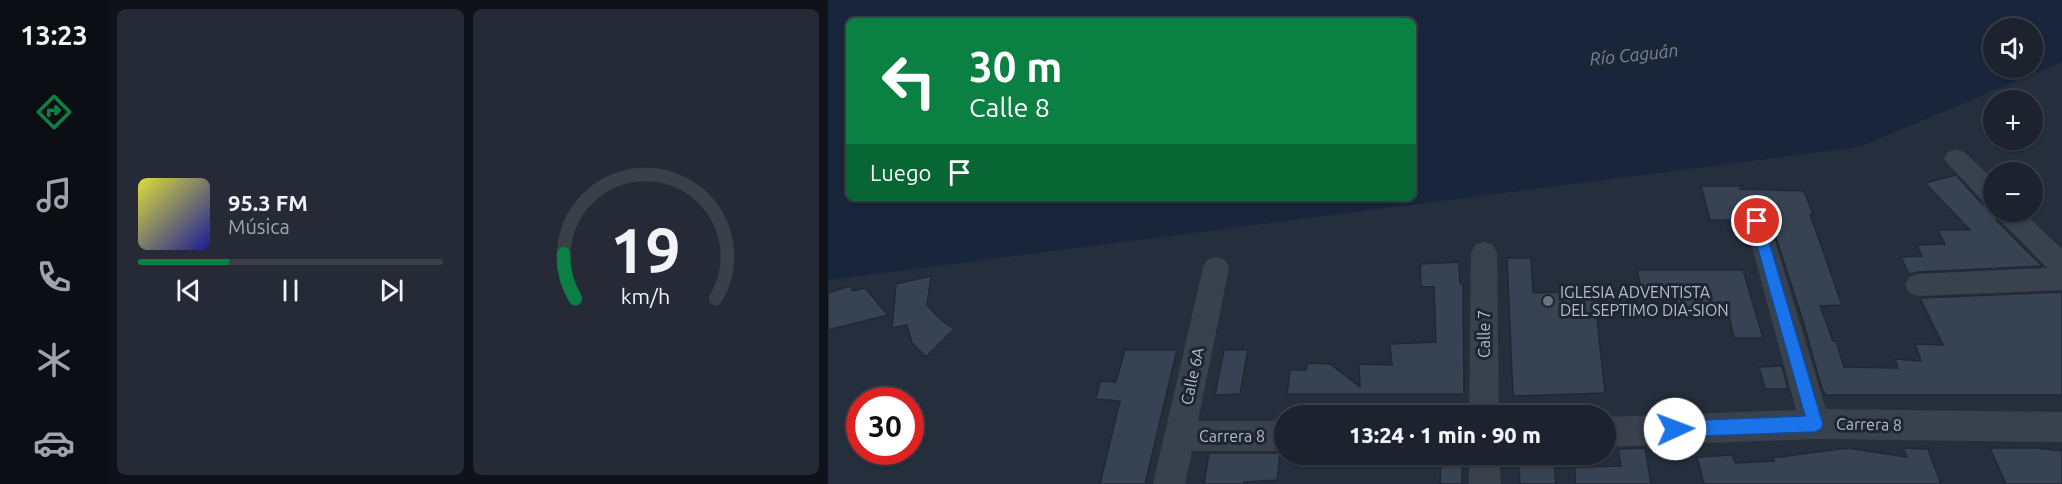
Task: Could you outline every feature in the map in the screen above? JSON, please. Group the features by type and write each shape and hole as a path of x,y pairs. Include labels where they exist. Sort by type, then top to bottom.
{"street":[{"path":"1956,158 1983,185"},
{"path":"1757,221 1815,424"},
{"path":"2018,222 2062,266"},
{"name":"Calle 7","path":"1484,253 1484,405"},
{"name":"Calle 6A","path":"1168,484 1216,268"},
{"path":"1918,285 2062,279"},
{"name":"Carrera 8","path":"1616,432 1815,424 2062,427"},
{"name":"Carrera 8","path":"1179,436 1274,436"},
{"path":"1484,465 1485,484"}],"water":[{"name":"Río Caguán","path":"828,0 2062,0 2062,62 2043,70 2043,18 1983,18 1983,78 2024,78 1995,90 1983,90 1983,95 1859,147 828,280"}],"building":[{"path":"1956,175 1983,205 1983,222 1998,222 2042,266 1909,274 1901,257 1922,256 1917,245 1945,244 1938,230 1970,230 1925,183"},
{"path":"1701,186 1742,186 1740,189 1804,191 1842,305 1820,306 1833,341 1836,341 1844,367 1898,368 1895,359 1921,361 1915,344 1943,345 1920,298 2062,292 2062,395 1826,395 1822,389 1768,213 1756,209 1747,212 1743,220 1710,220"},
{"path":"1507,258 1531,258 1533,293 1594,291 1605,393 1513,396"},
{"path":"1459,262 1460,283 1463,285 1464,394 1287,394 1290,370 1306,370 1307,363 1330,364 1360,387 1359,364 1392,365 1390,344 1436,342 1434,287 1421,287 1420,264"},
{"path":"1637,270 1743,270 1763,338 1734,338 1727,307 1675,307 1673,297 1643,297"},
{"path":"931,276 927,305 954,329 926,357 912,343 907,325 892,328 896,284"},
{"path":"850,286 853,291 865,288 888,315 828,330 828,293"},
{"path":"1125,350 1177,350 1145,484 1100,484 1120,401 1096,399 1100,381 1116,382"},
{"path":"1224,350 1248,350 1240,394 1215,395"},
{"path":"1782,366 1788,389 1765,389 1759,367"},
{"path":"1645,448 1651,484 1575,484 1575,467 1621,466 1618,449"},
{"path":"1847,448 1907,457 1903,448 1928,449 1941,484 1704,484 1697,457 1732,455 1735,463 1774,461 1773,458"},
{"path":"1990,448 2037,448 2062,451 2062,484 2006,484"},
{"path":"1209,453 1274,453 1274,465 1279,465 1277,480 1244,482 1244,484 1204,484"},
{"path":"1441,465 1462,465 1462,484 1440,484"},
{"path":"1519,465 1554,465 1556,484 1520,484"}],"place":[{"name":"IGLESIA ADVENTISTA DEL SEPTIMO DIA-SION","path":"1548,301"}],"route":[{"path":"1675,429 1815,424 1757,221"}]}
